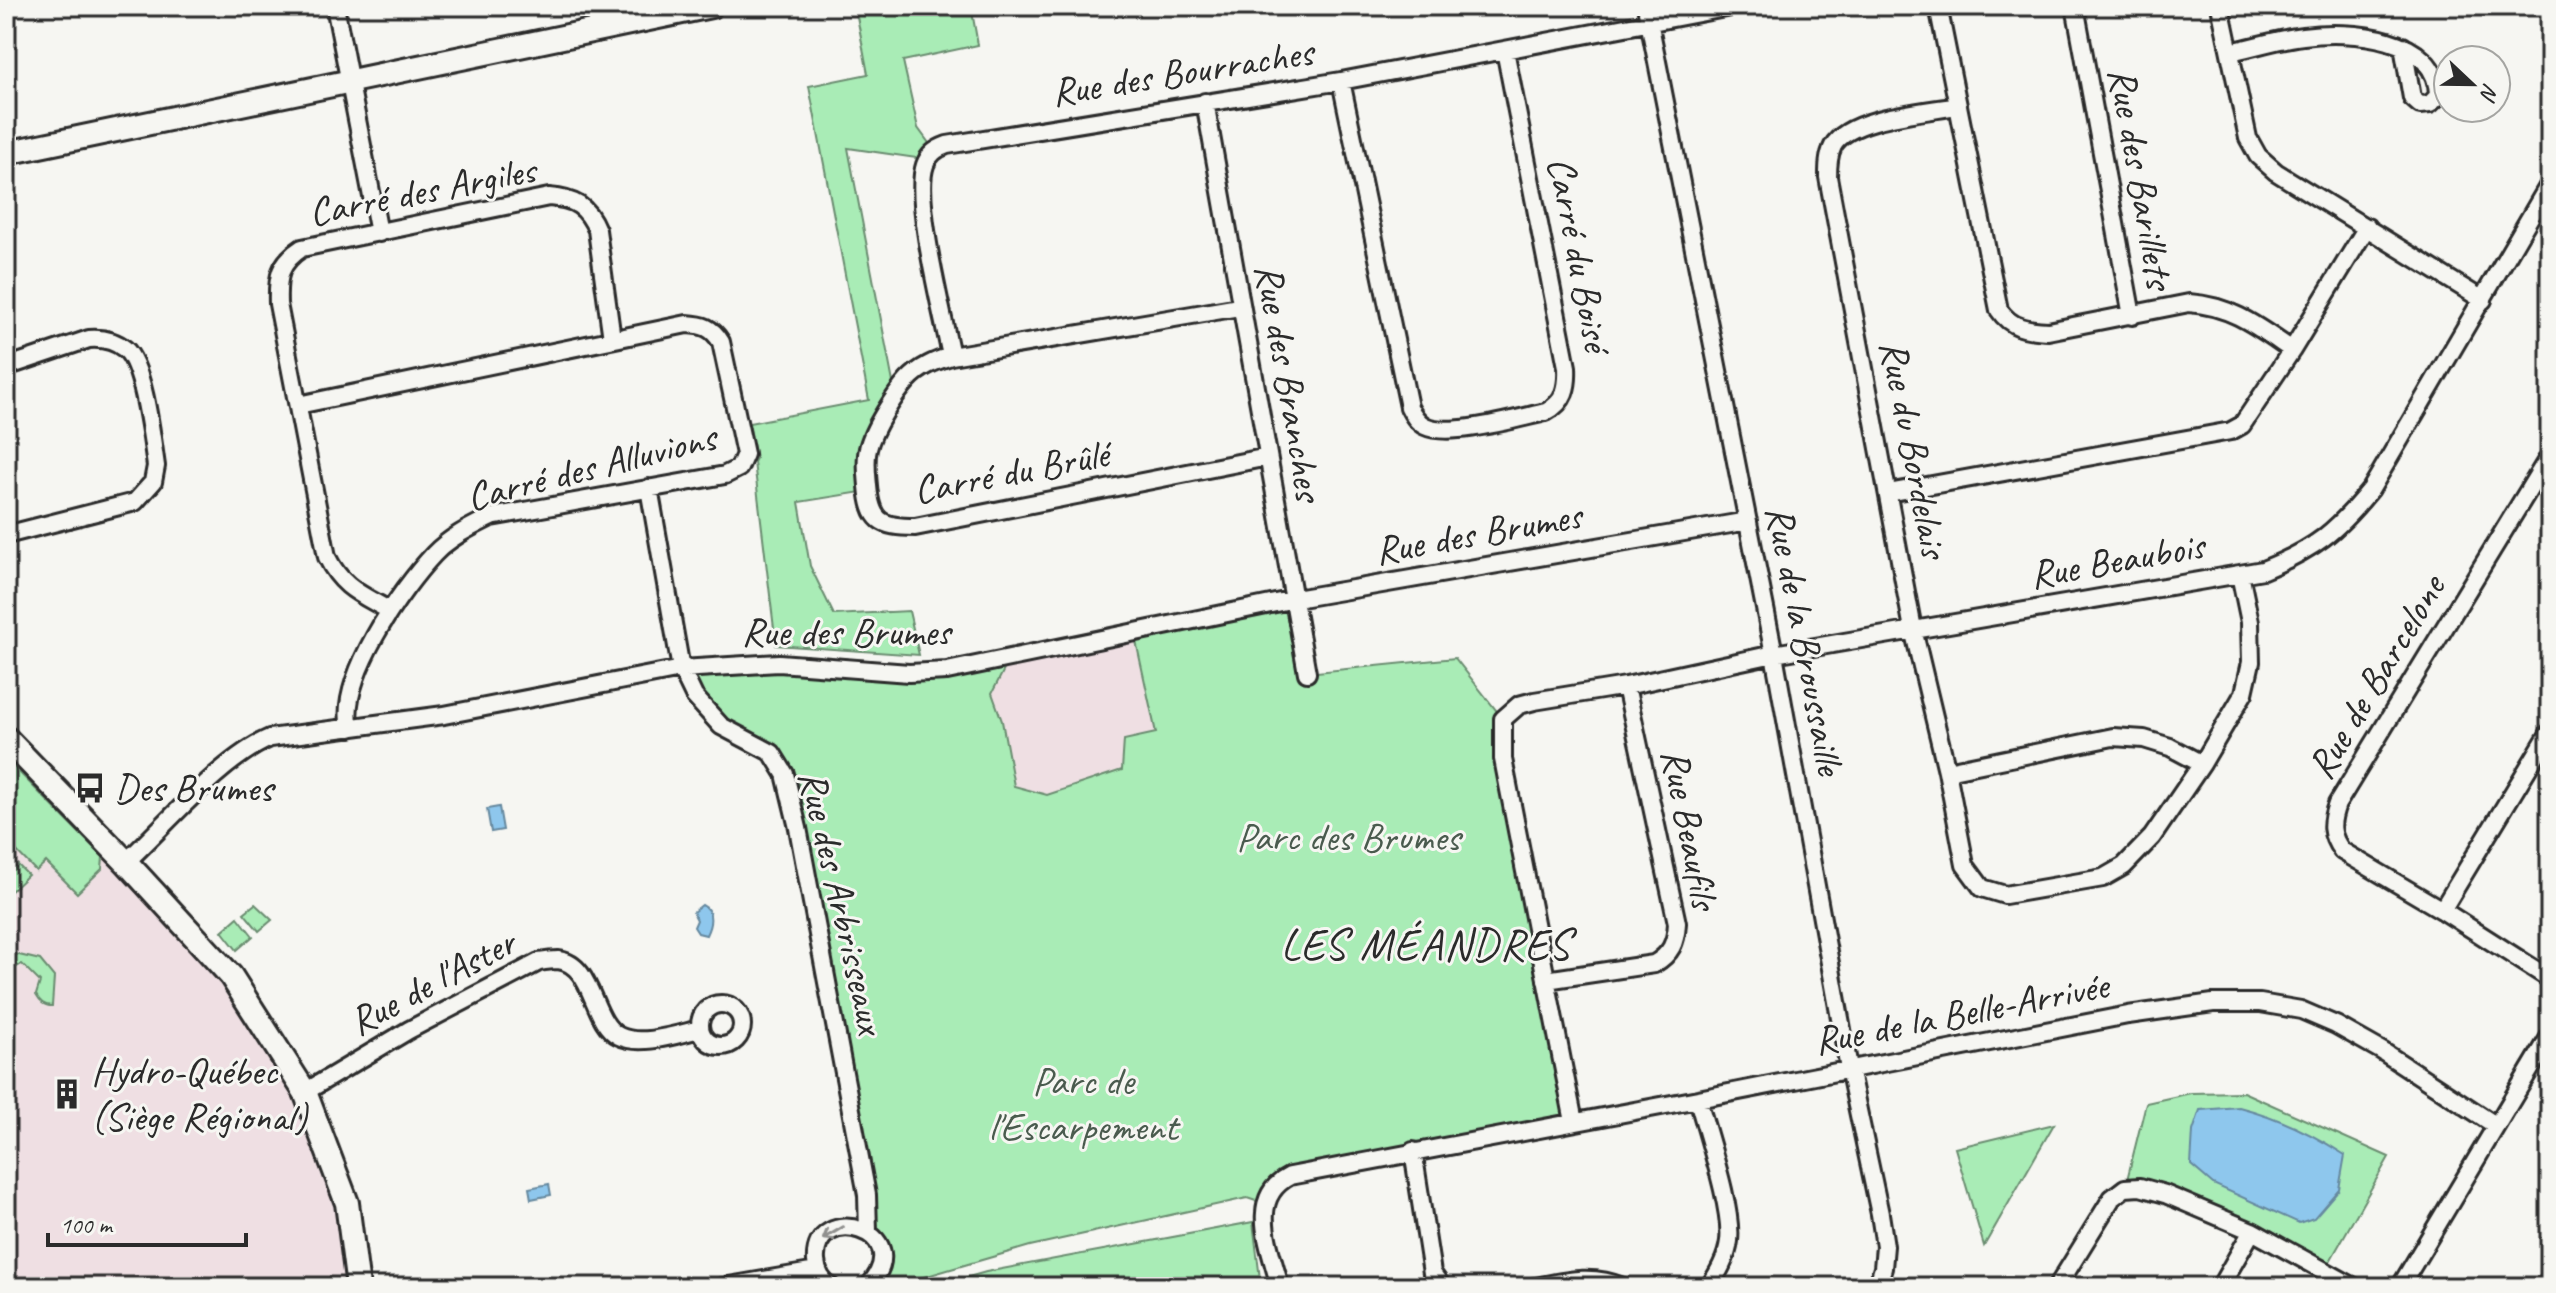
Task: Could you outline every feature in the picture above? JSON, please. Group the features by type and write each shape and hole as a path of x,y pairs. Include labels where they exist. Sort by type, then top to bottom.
{"street":[{"path":"335,6 379,233"},
{"path":"6,153 711,6"},
{"name":"Rue de la Broussaille","path":"1646,6 1774,654 1849,1068 1885,1246 1877,1287"},
{"path":"1650,24 1736,6"},
{"path":"1938,6 1999,310 2006,321 2019,327 2048,331 2189,303 2207,304 2227,309 2292,350"},
{"name":"Rue des Barillets","path":"2075,6 2132,316"},
{"path":"2220,6 2248,138 2258,156 2276,172 2483,300"},
{"name":"Rue des Bourraches","path":"951,356 923,211 923,169 934,150 947,145 1341,81 1650,24"},
{"path":"2230,52 2304,35 2365,36 2403,46"},
{"name":"Carré du Boisé","path":"1341,81 1409,407 1416,420 1425,426 1449,431 1546,412 1556,407 1568,384 1505,50"},
{"name":"Rue des Branches","path":"1205,102 1239,307 1307,673"},
{"name":"Rue du Bordelais","path":"1957,106 1869,123 1846,134 1833,145 1828,160 1828,177 1913,629 1947,771 1965,865 1982,888 2005,895 2103,878 2124,866 2152,837 2202,764"},
{"name":"Rue Beaubois","path":"1546,980 1503,759 1503,719 1519,705 1774,654 2263,570 2291,559 2318,544 2345,521 2371,489 2550,183"},
{"name":"Carré des Argiles","path":"390,611 336,575 327,557 278,304 277,284 289,256 302,248 549,197 567,199 581,204 597,230 612,339"},
{"path":"1888,493 2231,431 2251,416 2367,227"},
{"name":"Carré du Brûlé","path":"1239,307 951,356 928,364 909,379 868,446 866,465 870,502 874,516 883,523 915,527 1268,457"},
{"name":"Carré des Alluvions","path":"298,405 687,324 709,328 721,342 745,454 739,468 725,475 491,517 463,530 435,553 390,611 361,664 347,713 350,728"},
{"path":"6,367 89,339 103,338 117,343 137,366 156,466 153,482 135,502 6,535"},
{"name":"Rue de Barcelone","path":"2550,455 2337,804 2332,818 2334,841 2342,851 2550,979"},
{"name":"Rue des Arbrisseaux","path":"649,488 681,669 694,696 721,726 772,753 785,774 862,1165 868,1232 878,1242 882,1257 879,1275 868,1287"},
{"name":"Rue des Brumes","path":"126,862 228,764 270,738 444,715 681,669 779,663 909,673 947,671 1295,599 1748,521"},
{"path":"1947,771 2113,737 2144,739 2170,747 2202,764 2244,693 2251,662 2250,622 2240,574"},
{"name":"Rue Beaufils","path":"1546,980 1654,964 1666,957 1677,935 1677,923 1626,686"},
{"path":"2442,910 2550,732"},
{"path":"6,738 231,976 305,1092 347,1203 358,1287"},
{"name":"Rue de l'Aster","path":"305,1092 421,1024 539,962 561,960 580,973 609,1029 621,1038 641,1040 700,1029"},
{"path":"1546,980 1574,1122"},
{"name":"Rue de la Belle-Arrivée","path":"1280,1287 1265,1223 1265,1204 1270,1191 1279,1181 1290,1176 2128,1015 2213,1003 2260,1003 2301,1010 2336,1025 2382,1051 2495,1125"},
{"path":"2400,1287 2550,1036"},
{"path":"1698,1099 1729,1219 1725,1258 1709,1287"},
{"path":"1413,1151 1432,1273 1442,1287"},
{"path":"2057,1287 2112,1198 2125,1188 2140,1187 2165,1194 2252,1231 2354,1287"},
{"path":"831,1287 817,1271 815,1256 820,1242 830,1232 844,1226 868,1232"},
{"path":"2220,1287 2252,1231"},
{"path":"723,1287 817,1271"},
{"path":"1535,1287 1581,1278 1599,1279 1623,1287"}],"shaded area":[{"path":"1134,632 1201,945 919,834 1010,658"},
{"path":"6,738 231,976 305,1092 347,1203 358,1287 6,1287"}],"green space":[{"path":"855,6 971,6 978,45 903,61 918,128 934,150 923,159 848,148 896,398 878,426 868,491 799,502 810,566 834,615 909,611 919,655 776,645 754,462 756,458 749,423 869,400 809,86 868,74"},
{"path":"1295,599 1307,673 1455,658 1503,719 1574,1122 1290,1176 1265,1204 1247,1198 1030,1246 889,1287 879,1275 878,1242 798,828 772,753 721,726 681,669 889,671 1010,658 992,693 1002,721 1014,786 1047,795 1122,770 1124,740 1156,733 1134,632"},
{"path":"6,759 103,857 102,869 77,893 46,862 36,871 6,840"},
{"path":"18,865 28,875 6,896 6,876"},
{"path":"255,904 272,920 259,931 244,913"},
{"path":"238,917 253,936 237,950 222,931"},
{"path":"6,945 15,954 40,960 54,977 52,1006 39,1000 36,995 40,982 22,964 6,973"},
{"path":"2243,1092 2389,1157 2325,1270 2252,1231 2125,1188 2146,1103 2191,1093"},
{"path":"2054,1124 1984,1246 1955,1148"},
{"path":"1253,1222 1261,1287 933,1287 986,1272"}],"water":[{"path":"499,807 503,830 491,832 487,809"},
{"path":"702,905 710,914 706,935 698,933 694,927 697,920 693,912"},
{"path":"2239,1107 2294,1126 2345,1155 2339,1189 2314,1218 2299,1223 2213,1184 2191,1165 2193,1131 2200,1110"},
{"path":"549,1184 551,1195 531,1199 529,1188"}],"place":[{"name":"Des Brumes","path":"90,788"},
{"name":"Hydro-Québec (Siège Régional)","path":"67,1094"}],"district":[{"name":"LES MÉANDRES","path":"1426,944"}],"park label":[{"name":"Parc des Brumes","path":"1348,837"},
{"name":"Parc de l'Escarpement","path":"1083,1104"}]}
